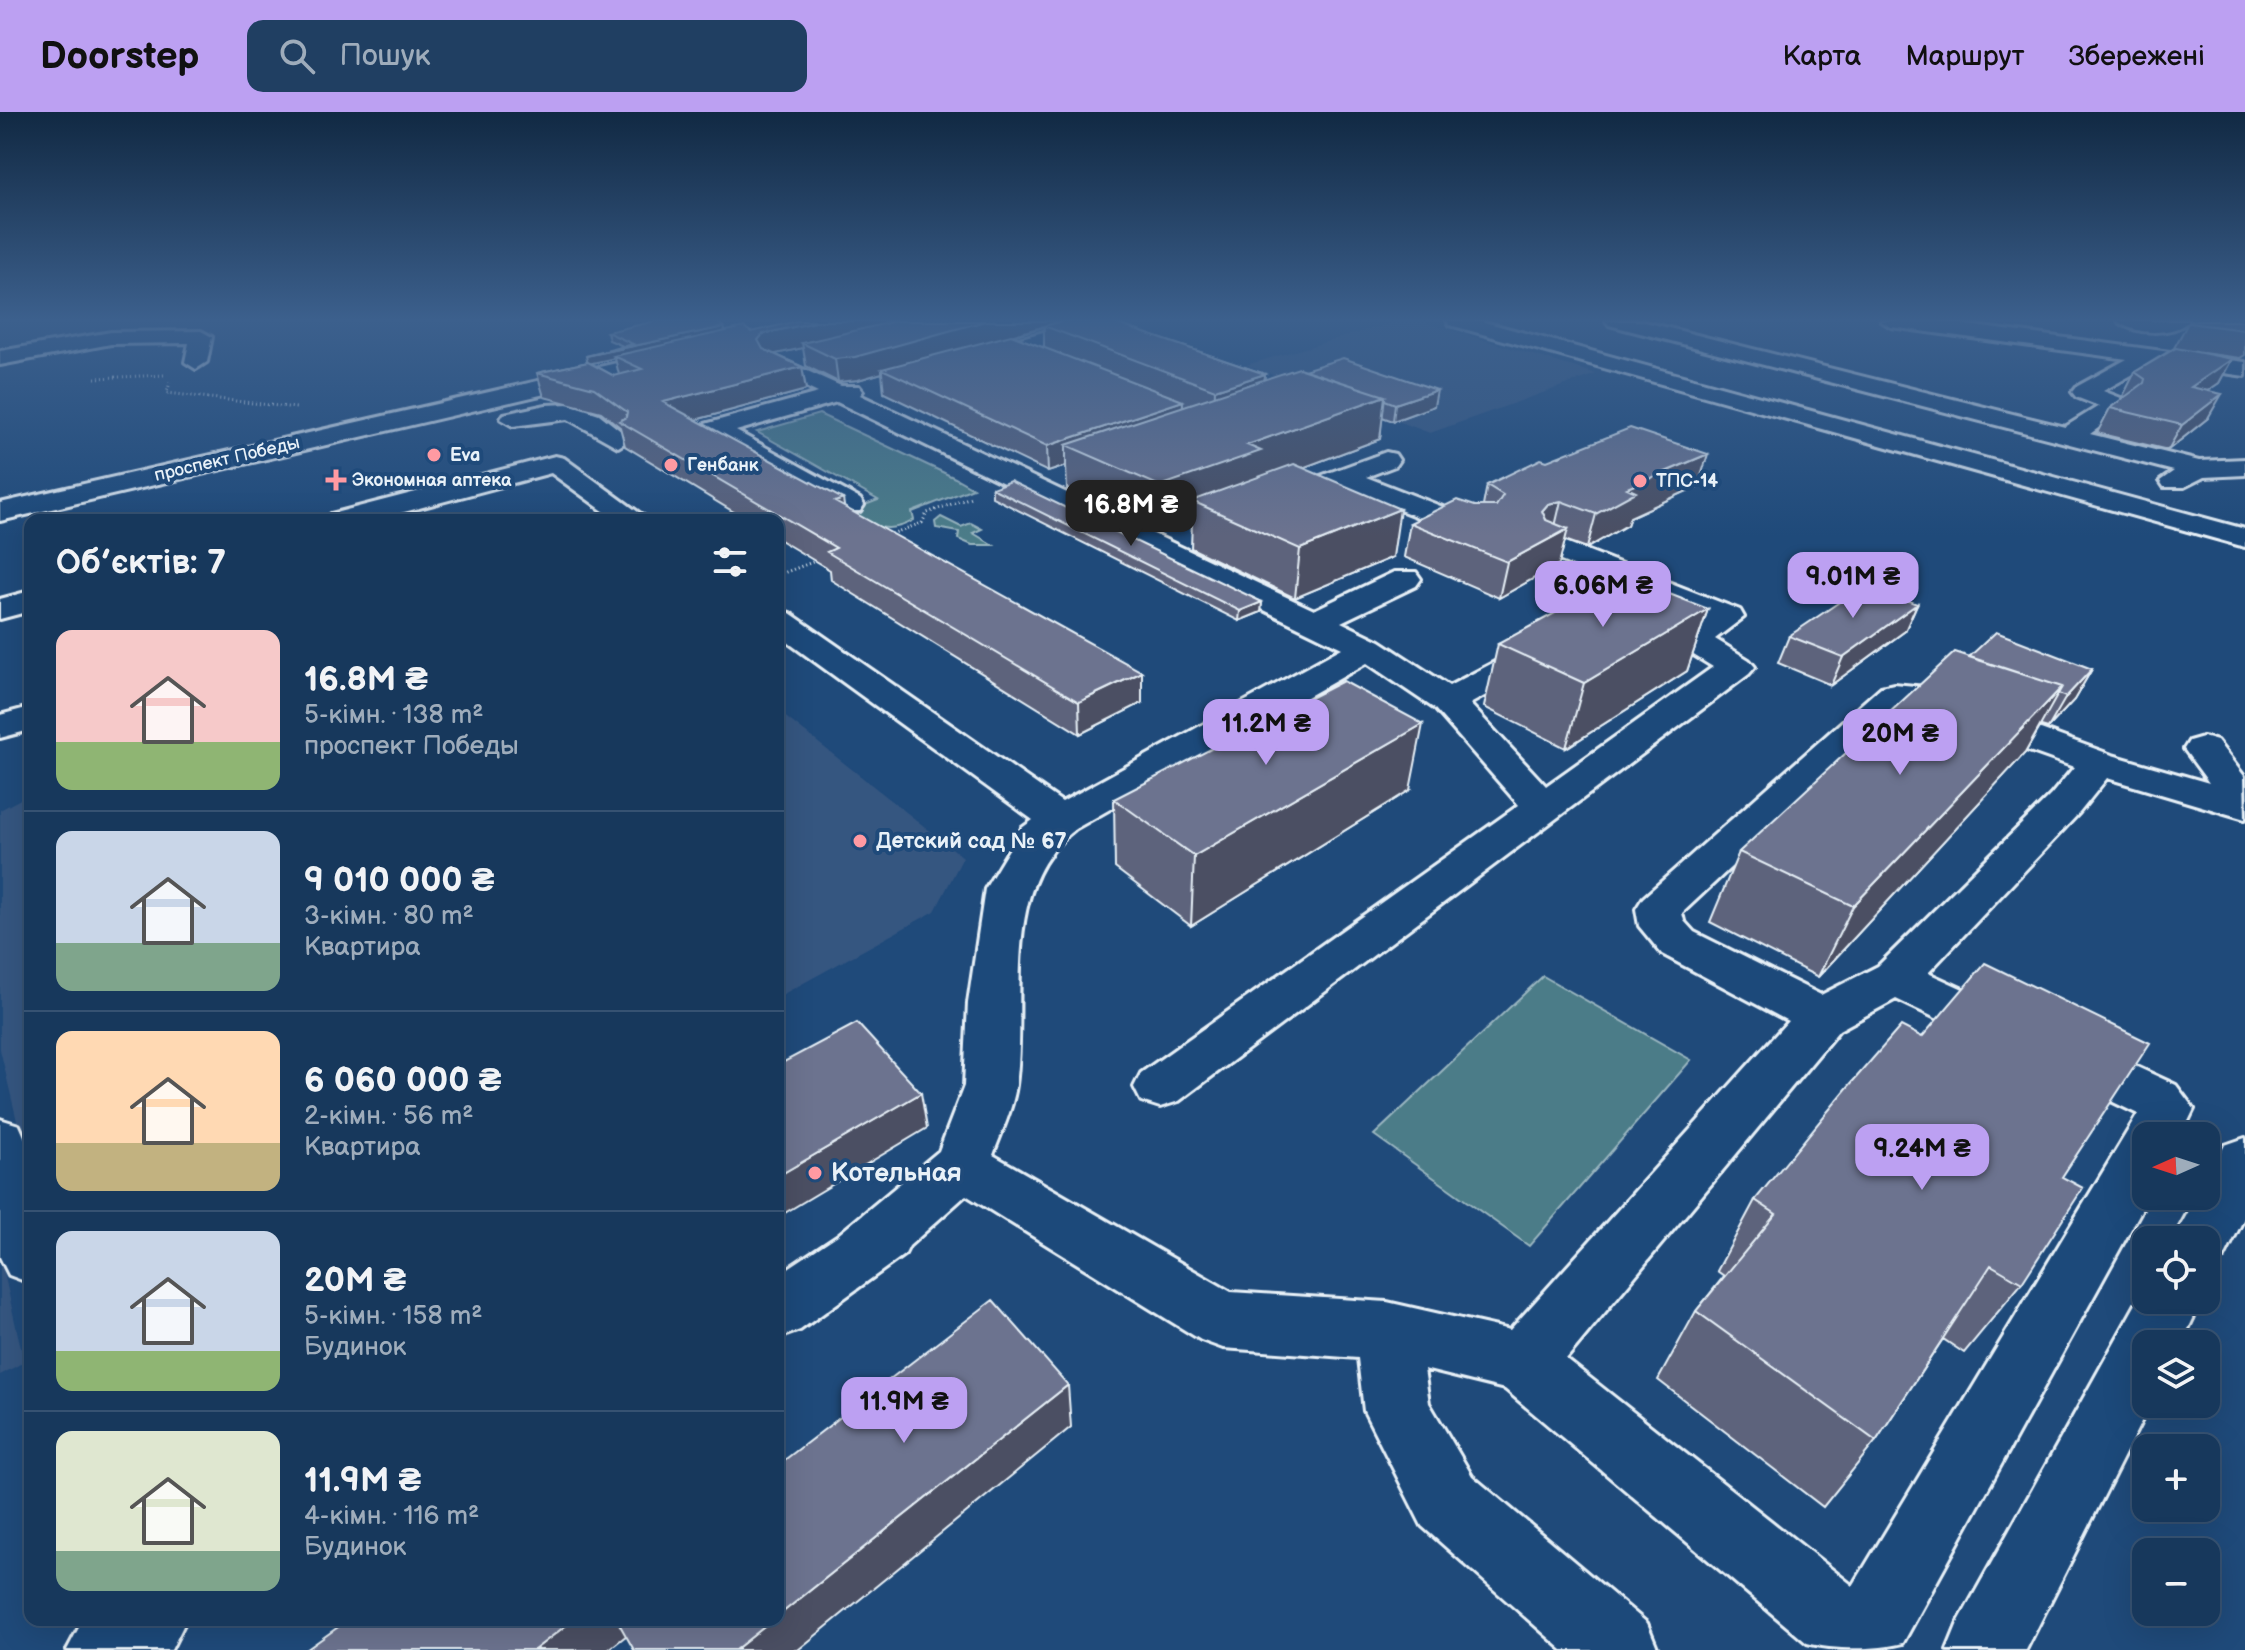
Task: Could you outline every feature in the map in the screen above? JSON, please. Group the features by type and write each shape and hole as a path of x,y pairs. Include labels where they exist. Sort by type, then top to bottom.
{"street":[{"name":"проспект Победы","path":"0,512 518,393"},
{"path":"842,393 714,429 850,505"},
{"path":"857,393 1030,483 1174,541 1315,622 1368,648 1448,701 1542,806"},
{"path":"1716,393 2245,538"},
{"path":"1899,393 2199,469 2245,467"},
{"path":"2069,436 2118,405 2086,393"},
{"path":"316,466 565,409 584,413 618,439"},
{"path":"1257,509 1386,460"},
{"path":"364,514 555,464 626,514"},
{"path":"2121,505 2199,469"},
{"path":"1030,483 1068,477"},
{"path":"1341,477 1479,531"},
{"path":"1552,547 1728,617 1691,639"},
{"path":"1315,622 1405,579"},
{"path":"0,609 24,603"},
{"path":"1160,1087 1737,667 1691,639 1628,612 1616,612 1448,701"},
{"path":"784,624 1060,820"},
{"path":"784,1306 875,1242 962,1165 990,1086 993,1003 1007,889 1037,837 1060,820 1368,648"},
{"path":"1821,1017 1678,943 1662,926 1659,909 1900,693 2098,763 2241,806"},
{"path":"0,727 24,720"},
{"path":"2203,749 2230,784 2241,806"},
{"path":"1522,1363 1821,1017 1895,978 2065,804 2098,763"},
{"path":"1895,978 2157,1100 2167,1109 2161,1122"},
{"path":"0,1141 24,1234"},
{"path":"2210,1226 2245,1161"},
{"path":"962,1165 1223,1320 1387,1331 1522,1363 1833,1617 1857,1626 1877,1617 2132,1174"},
{"path":"1387,1331 1397,1411 1447,1501 1620,1650"},
{"path":"1985,1650 2132,1374"}],"path":[{"path":"167,393 283,404 309,410"},
{"path":"879,538 922,523 927,513 1030,483"},
{"path":"784,573 821,559"}],"shaded area":[{"path":"1321,393 1543,393 1430,433"},
{"name":"Детский сад № 67","path":"784,716 963,857 935,911 784,994"},
{"path":"24,797 24,1151 0,1049 0,810"},
{"path":"0,1255 24,1362 0,1375"}],"green space":[{"path":"819,414 973,488 912,512 914,520 896,527 871,525 844,513 878,500 757,432"},
{"path":"941,517 961,527 971,523 982,529 973,533 993,545 972,545 958,539 959,532 936,528 935,522"},
{"path":"1543,976 1691,1060 1529,1246 1374,1135"}],"building":[{"path":"601,393 700,393 663,402 843,499 835,502 1142,672 1079,702 827,552 836,548 784,518 784,514 778,514 619,421 626,417 627,412"},
{"path":"933,393 1162,393 1183,401 1047,446"},
{"path":"1224,393 1375,393 1385,396 1247,445 1261,451 1160,486 1066,445"},
{"path":"1375,393 1429,393 1395,404 1385,400 1385,396"},
{"path":"2131,393 2222,394 2182,425 2110,408"},
{"path":"1630,428 1708,454 1627,488 1636,492 1596,514 1561,501 1548,504 1542,511 1546,520 1568,529 1507,562 1410,523 1457,500 1475,506 1496,506 1503,495 1487,485 1541,459 1547,461"},
{"path":"1294,464 1400,509 1300,549 1192,501"},
{"path":"1010,481 1262,602 1240,611 992,488"},
{"path":"1623,576 1708,609 1584,683 1498,644"},
{"path":"1866,584 1917,604 1843,657 1789,636"},
{"path":"1996,632 2092,669 2066,697 2058,694 2062,687 1969,657"},
{"path":"1955,652 2062,687 1853,906 1739,852"},
{"path":"1343,681 1423,724 1194,856 1114,799"},
{"path":"1985,963 2150,1043 2062,1177 2083,1188 2022,1283 1991,1265 1876,1441 1696,1311 1776,1214 1755,1200 1847,1088 1901,1026 1922,1037"},
{"path":"857,1023 921,1093 784,1173 784,1062"},
{"path":"993,1300 1068,1385 784,1611 784,1460"},
{"path":"340,1626 565,1626 534,1650 306,1650"},
{"path":"620,1626 765,1626 735,1650 634,1650"}],"place":[{"name":"Eva","path":"434,455"},
{"name":"Генбанк","path":"671,465"},
{"name":"Экономная аптека","path":"336,480"},
{"name":"ТПС-14","path":"1640,481"},
{"name":"Детский сад № 67","path":"860,841"},
{"name":"Котельная","path":"815,1173"}]}
